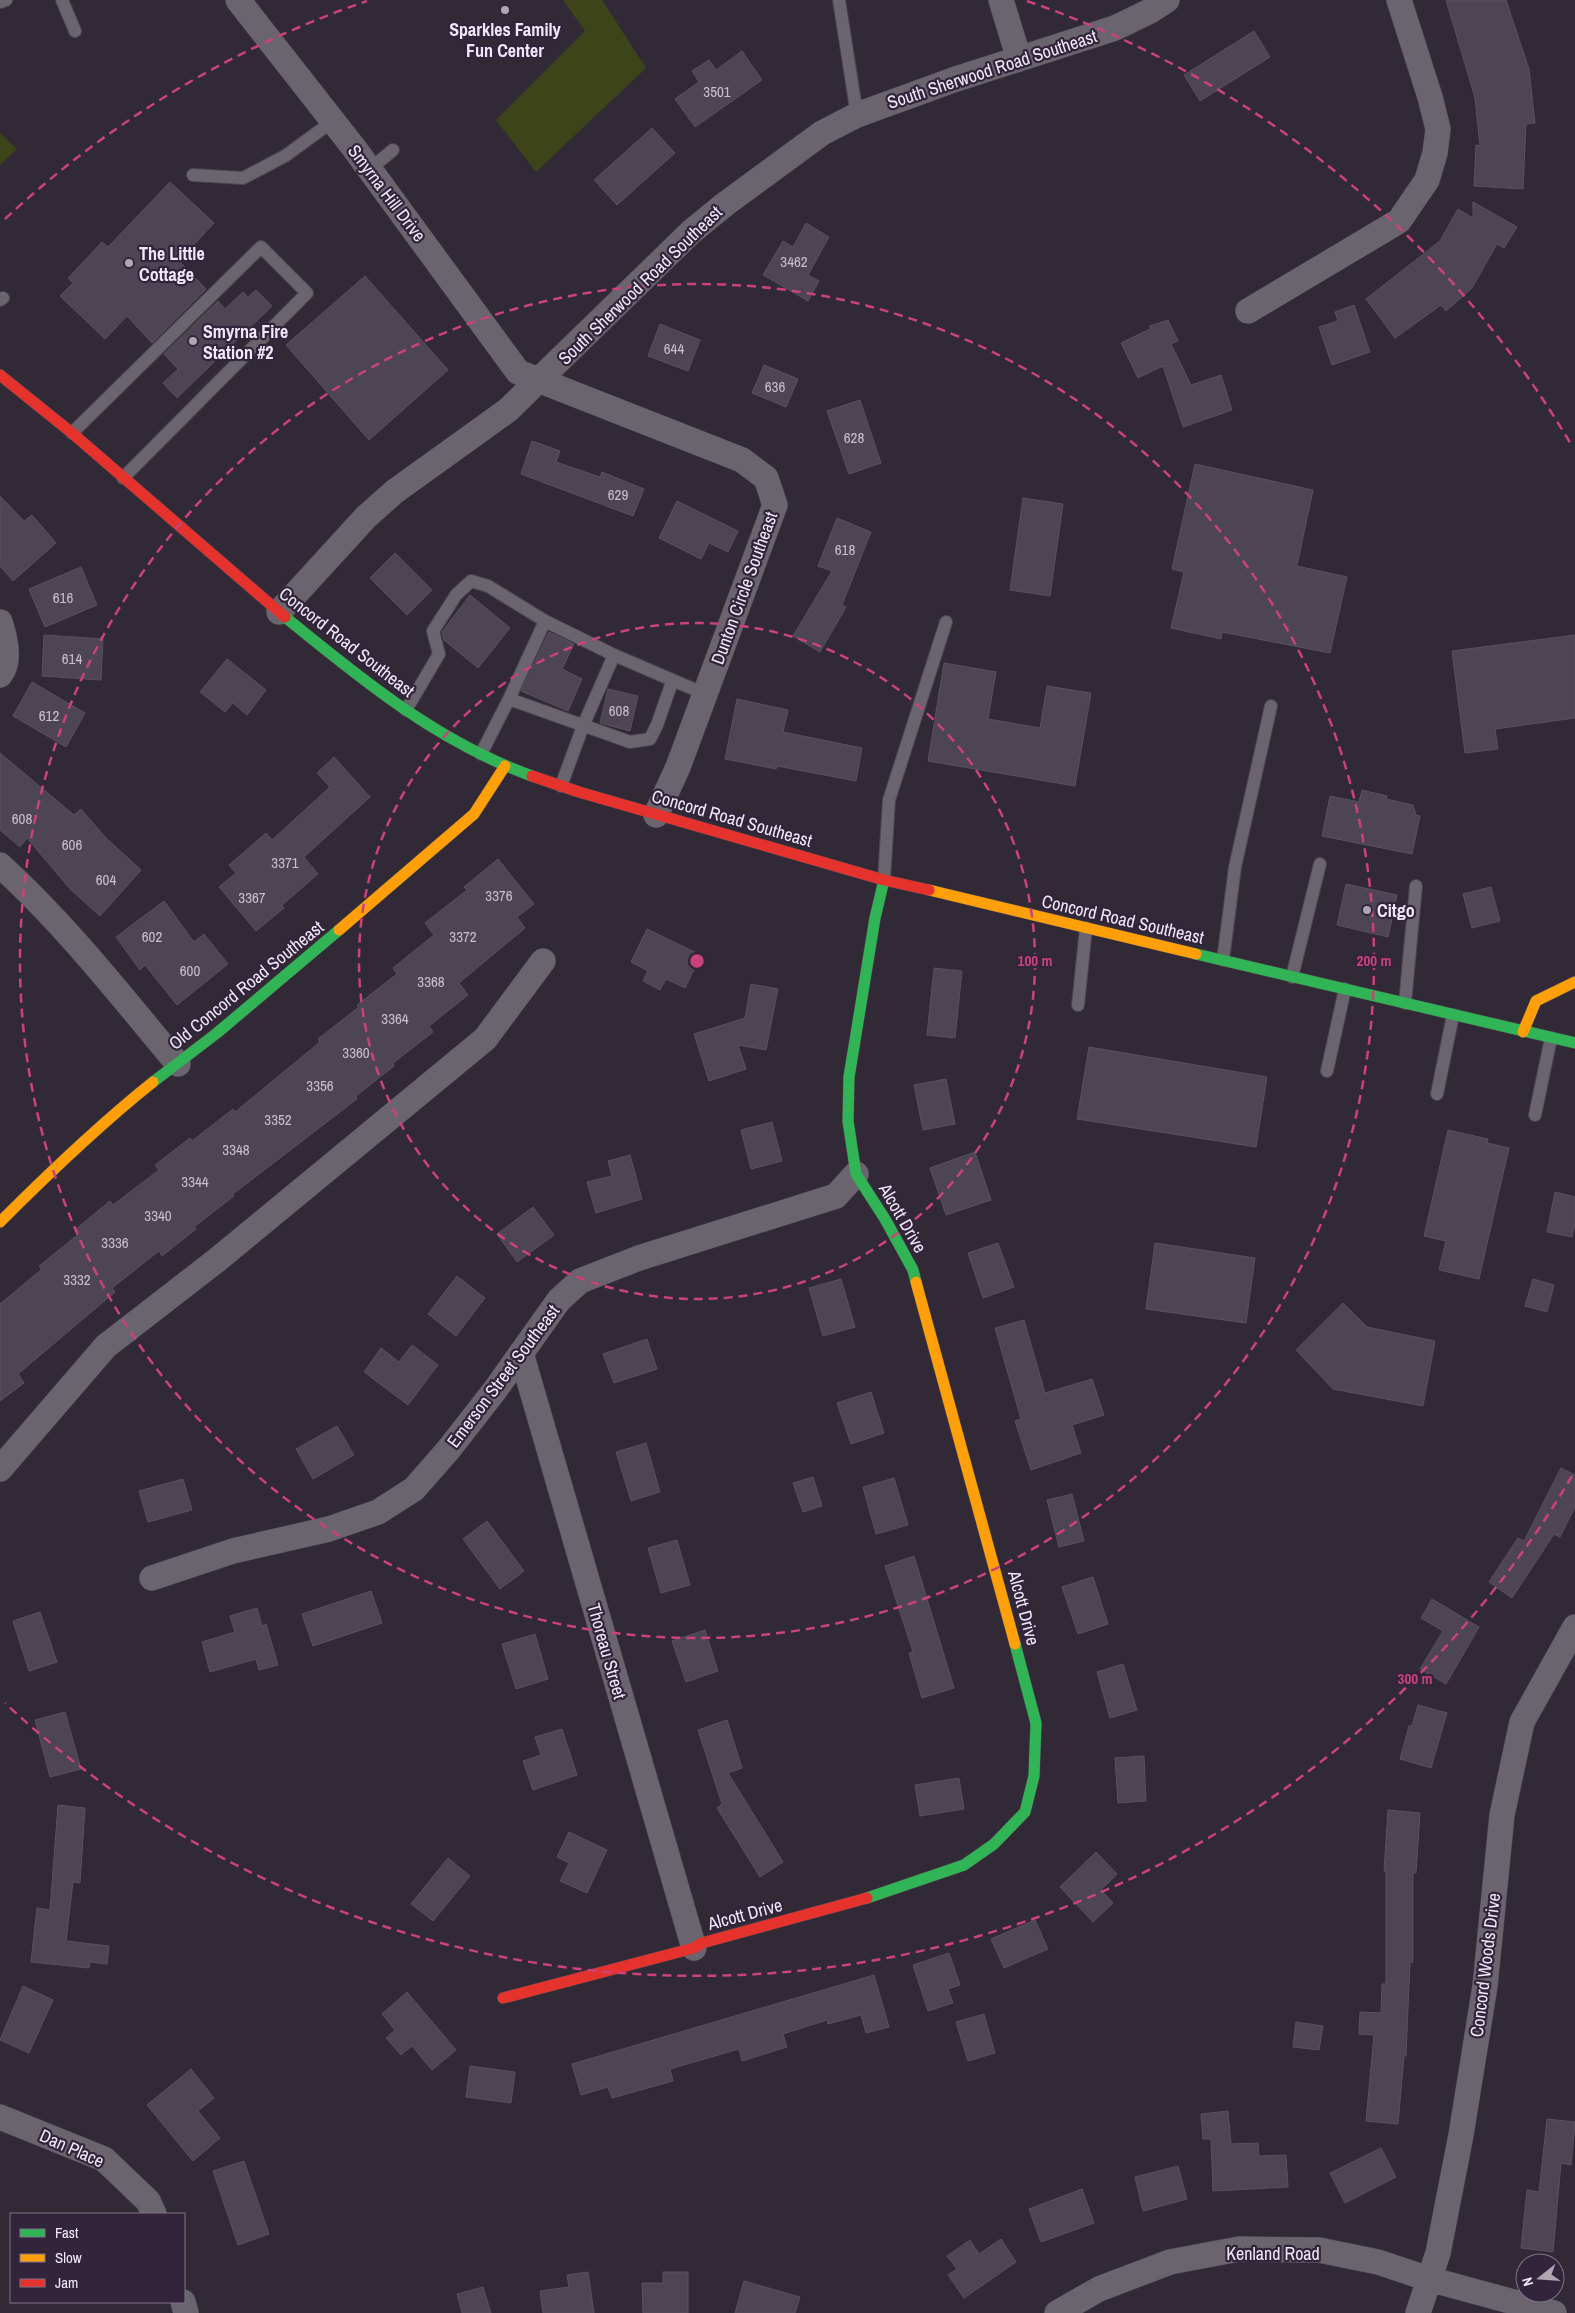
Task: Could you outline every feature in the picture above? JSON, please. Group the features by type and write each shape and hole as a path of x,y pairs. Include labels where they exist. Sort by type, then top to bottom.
{"street":[{"name":"Smyrna Hill Drive","path":"238,0 370,169 518,372 539,381"},
{"path":"1001,0 1019,59"},
{"name":"South Sherwood Road Southeast","path":"279,612 366,517 394,492 508,410 691,232 822,133 857,115 1115,28 1150,12 1167,0"},
{"path":"1248,311 1399,222 1427,180 1435,153 1438,128 1399,0"},
{"name":"Concord Road Southeast","path":"0,375 72,434 279,612 376,691 438,731 504,766 561,786 656,815 884,880 1575,1043"},
{"name":"Dunton Circle Southeast","path":"539,381 742,460 766,478 775,506 678,767 656,815"},
{"path":"0,622 6,642 3,671 0,675"},
{"name":"Old Concord Road Southeast","path":"0,1222 47,1175 123,1106 178,1064 430,854 474,814 504,766"},
{"path":"0,865 76,941 178,1064"},
{"name":"Alcott Drive","path":"503,1998 694,1948 702,1943 828,1910 931,1878 964,1865 994,1844 1025,1812 1034,1776 1036,1723 994,1560 913,1270 885,1219 856,1174 848,1121 849,1077 884,880"},
{"path":"0,1469 106,1346 286,1203 485,1039 542,961"},
{"path":"1523,1032 1536,1002 1575,982"},
{"name":"Emerson Street Southeast","path":"152,1578 233,1551 330,1529 378,1512 414,1489 449,1450 495,1390 559,1300 580,1281 639,1258 836,1196 856,1174"},
{"name":"Thoreau Street","path":"521,1354 694,1948"},
{"name":"Concord Woods Drive","path":"1418,2313 1438,2253 1461,2135 1485,1986 1502,1815 1520,1731 1527,1714 1575,1627"},
{"name":"Dan Place","path":"0,2117 104,2159 148,2200 154,2213"},
{"name":"Kenland Road","path":"1057,2313 1099,2289 1170,2262 1239,2249 1319,2250 1378,2262 1429,2279 1554,2313"}],"lane":[{"path":"0,2 6,0"},
{"path":"62,0 75,31"},
{"path":"839,0 857,115"},
{"path":"193,175 242,178 285,156 332,121"},
{"path":"370,169 393,150"},
{"path":"72,434 261,247 307,293 123,478"},
{"path":"406,710 439,654 433,631 456,595 471,581 488,586 545,621 614,655 672,682 705,694"},
{"path":"481,754 545,621"},
{"path":"884,880 890,800 946,622"},
{"path":"561,786 583,726 614,655"},
{"path":"509,699 630,742 650,738 657,725 672,682"},
{"path":"1223,960 1235,867 1270,706"},
{"path":"1292,977 1320,864"},
{"path":"1404,1003 1416,886"},
{"path":"1078,1005 1086,928"},
{"path":"1327,1071 1345,990"},
{"path":"1437,1094 1453,1015"},
{"path":"1535,1115 1551,1038"}],"green space":[{"path":"563,0 602,0 646,68 536,172 496,120 585,31"},
{"path":"0,133 17,149 0,165"}],"building":[{"path":"1446,0 1506,0 1529,69 1535,123 1526,124 1523,189 1474,186 1476,145 1480,146 1475,98"},
{"path":"1254,31 1270,57 1200,101 1184,75"},
{"path":"742,51 762,80 695,127 675,99 699,82 692,71 709,60 716,70"},
{"path":"652,128 675,153 617,205 594,180"},
{"name":"The Little Cottage","path":"170,182 214,223 179,261 206,289 152,343 127,316 105,339 60,296 73,283 68,278 102,242 108,247"},
{"path":"1473,202 1517,227 1504,248 1497,244 1472,288 1446,311 1441,305 1395,338 1366,299 1440,241 1458,209 1473,218"},
{"path":"806,223 829,237 808,275 819,281 808,301 763,275 783,241 793,247"},
{"path":"365,276 448,370 369,440 286,345"},
{"name":"Smyrna Fire Station #2","path":"256,290 272,306 177,398 163,383 178,369 164,354 218,301 225,309 243,292 248,297"},
{"path":"1354,305 1370,352 1332,365 1319,327 1338,321 1335,312"},
{"path":"1168,320 1178,341 1171,344 1191,385 1221,375 1232,410 1183,427 1163,366 1138,378 1121,343 1150,329 1150,326"},
{"path":"660,324 700,340 688,371 648,356"},
{"path":"764,365 798,379 786,407 752,393"},
{"path":"860,400 881,463 849,474 827,411"},
{"path":"532,441 560,451 556,462 600,477 602,472 644,489 633,516 521,474"},
{"path":"1195,464 1313,490 1297,566 1347,577 1330,653 1222,632 1221,639 1171,628 1184,572 1172,569"},
{"path":"0,496 24,521 32,515 56,543 13,581 0,566"},
{"path":"1023,498 1063,504 1050,596 1010,590"},
{"path":"677,501 738,531 728,552 709,543 701,559 659,538"},
{"path":"837,518 871,532 842,605 846,607 820,652 793,636 832,571 818,566"},
{"path":"395,553 432,590 407,615 370,578"},
{"path":"81,567 97,605 45,627 29,589"},
{"path":"470,595 510,628 478,668 444,640 442,632"},
{"path":"549,632 574,644 562,669 582,679 568,711 521,691"},
{"path":"44,635 103,639 101,680 42,676"},
{"path":"1575,635 1575,718 1495,729 1498,749 1465,753 1452,651"},
{"path":"227,659 266,690 247,715 233,703 225,712 200,692"},
{"path":"944,663 996,672 988,719 1040,728 1047,686 1091,693 1075,786 928,761"},
{"path":"32,682 85,713 66,747 13,716"},
{"path":"608,689 638,696 630,731 600,723"},
{"path":"737,699 788,710 783,732 862,748 856,781 777,766 776,769 725,759"},
{"path":"0,753 74,815 81,809 105,837 141,870 100,916 70,889 27,838 20,847 0,830"},
{"path":"334,757 370,797 304,857 318,874 282,905 284,908 256,931 219,887 236,873 229,865 266,833 272,840 330,787 317,773"},
{"path":"1362,790 1387,796 1386,799 1413,805 1416,815 1420,816 1412,854 1322,836 1330,796 1359,802"},
{"path":"498,859 534,904 517,917 525,928 459,983 468,995 429,1026 433,1032 393,1063 394,1066 356,1096 357,1099 233,1194 234,1196 194,1227 196,1229 162,1256 159,1251 112,1288 115,1292 18,1374 24,1383 0,1401 0,1304 42,1269 39,1266 80,1233 76,1229 110,1201 113,1205 159,1170 155,1165 190,1138 192,1141 233,1109 235,1112 320,1042 318,1039 359,1007 357,1005 397,974 393,968 434,935 425,923 467,890 464,887"},
{"name":"Citgo","path":"1346,884 1397,895 1388,937 1337,925"},
{"path":"1491,887 1500,921 1472,928 1463,894"},
{"path":"164,901 194,942 204,934 228,964 177,1005 145,965 140,970 116,937"},
{"path":"647,929 701,955 685,988 666,979 660,990 643,981 648,971 631,962"},
{"path":"934,968 962,971 955,1038 927,1035"},
{"path":"751,984 778,989 766,1050 738,1045 746,1069 709,1081 694,1034 745,1018"},
{"path":"1089,1047 1267,1077 1256,1147 1077,1119"},
{"path":"946,1079 955,1124 923,1130 914,1085"},
{"path":"772,1122 782,1161 751,1169 741,1130"},
{"path":"1448,1130 1488,1139 1487,1143 1509,1148 1479,1279 1439,1270 1446,1241 1424,1236"},
{"path":"975,1152 991,1200 946,1215 930,1168"},
{"path":"630,1155 642,1199 596,1213 587,1182 612,1176 608,1161"},
{"path":"1555,1192 1575,1197 1575,1224 1572,1237 1547,1232"},
{"path":"533,1207 554,1235 517,1262 497,1234"},
{"path":"998,1243 1014,1287 983,1298 968,1253"},
{"path":"1155,1243 1255,1258 1246,1323 1146,1309"},
{"path":"457,1276 485,1298 456,1336 428,1314"},
{"path":"841,1279 855,1327 823,1336 809,1288"},
{"path":"1533,1279 1554,1285 1547,1312 1525,1306"},
{"path":"1343,1303 1367,1327 1435,1341 1423,1406 1333,1389 1296,1350"},
{"path":"1024,1320 1045,1393 1092,1379 1104,1415 1072,1425 1081,1453 1031,1470 1015,1421 1021,1419 995,1328"},
{"path":"647,1339 657,1369 614,1383 603,1354"},
{"path":"412,1345 438,1365 408,1405 364,1372 381,1348 399,1362"},
{"path":"871,1392 884,1433 851,1444 837,1403"},
{"path":"337,1426 354,1455 313,1479 296,1449"},
{"path":"646,1443 660,1492 631,1501 616,1452"},
{"path":"1561,1468 1575,1475 1575,1507 1560,1537 1554,1534 1512,1598 1489,1582 1518,1538 1524,1541"},
{"path":"813,1477 822,1506 803,1512 793,1483"},
{"path":"894,1478 908,1525 876,1534 863,1487"},
{"path":"183,1479 192,1510 148,1522 139,1491"},
{"path":"1072,1494 1084,1541 1059,1547 1047,1500"},
{"path":"487,1521 524,1571 500,1589 463,1539"},
{"path":"677,1540 690,1585 661,1593 648,1548"},
{"path":"914,1556 954,1688 922,1698 909,1653 913,1652 885,1566"},
{"path":"1093,1577 1108,1624 1078,1634 1062,1587"},
{"path":"371,1591 382,1623 313,1646 302,1614"},
{"path":"1432,1599 1479,1627 1446,1684 1420,1669 1443,1631 1421,1618"},
{"path":"257,1608 262,1626 266,1624 278,1665 259,1670 256,1659 210,1672 202,1642 235,1632 230,1616"},
{"path":"40,1612 57,1662 29,1671 13,1621"},
{"path":"705,1630 718,1671 686,1682 672,1641"},
{"path":"535,1634 548,1679 516,1689 502,1644"},
{"path":"1123,1664 1137,1710 1110,1718 1097,1672"},
{"path":"1418,1705 1447,1713 1431,1768 1400,1759 1409,1726 1412,1726"},
{"path":"65,1712 81,1769 50,1777 35,1720"},
{"path":"727,1720 742,1768 728,1773 783,1862 760,1877 717,1808 722,1804 698,1730"},
{"path":"562,1729 577,1775 533,1790 523,1761 541,1755 535,1737"},
{"path":"1144,1756 1146,1801 1118,1803 1115,1758"},
{"path":"959,1778 964,1809 920,1816 915,1785"},
{"path":"58,1805 85,1808 80,1883 73,1882 66,1941 109,1946 107,1964 90,1962 89,1968 31,1962 37,1908 50,1910"},
{"path":"1388,1810 1420,1813 1416,1873 1413,1873 1413,1962 1410,1962 1406,2056 1404,2056 1398,2124 1366,2121 1374,2035 1359,2034 1360,2012 1381,2013 1382,1984 1386,1984 1386,1871 1384,1871"},
{"path":"569,1832 607,1850 587,1893 560,1881 569,1863 557,1857"},
{"path":"1096,1852 1117,1874 1101,1890 1113,1903 1093,1922 1060,1887"},
{"path":"448,1858 470,1876 433,1921 411,1904"},
{"path":"1035,1920 1048,1949 1004,1968 991,1939"},
{"path":"949,1953 960,1985 948,1989 953,2003 928,2011 913,1965"},
{"path":"874,1975 889,2027 866,2033 861,2015 828,2024 827,2020 783,2034 787,2047 742,2061 739,2049 670,2069 673,2081 612,2098 608,2087 581,2095 572,2064"},
{"path":"23,1986 53,2000 29,2053 0,2040"},
{"path":"407,1992 456,2050 432,2070 412,2046 401,2055 386,2038 395,2030 382,2014"},
{"path":"984,2014 995,2053 968,2061 956,2022"},
{"path":"1296,2022 1323,2026 1319,2050 1293,2047"},
{"path":"470,2066 515,2072 511,2103 466,2097"},
{"path":"191,2069 214,2098 198,2111 220,2138 193,2161 147,2105"},
{"path":"1228,2111 1231,2144 1258,2143 1259,2156 1286,2155 1288,2187 1213,2191 1211,2139 1203,2139 1201,2114"},
{"path":"1547,2119 1575,2122 1571,2165 1561,2163 1553,2252 1521,2248 1527,2190 1539,2192"},
{"path":"1381,2148 1396,2177 1345,2203 1330,2173"},
{"path":"244,2161 269,2234 238,2245 213,2171"},
{"path":"1178,2166 1187,2199 1143,2211 1135,2177"},
{"path":"1082,2189 1094,2223 1041,2242 1029,2209"},
{"path":"1001,2239 1016,2262 964,2298 948,2275 957,2269 947,2256 970,2240 979,2254"},
{"path":"588,2272 594,2313 543,2313 540,2291 569,2287 567,2275"},
{"path":"663,2272 688,2272 688,2313 643,2313 642,2283 663,2283"},
{"path":"744,2281 800,2297 795,2313 735,2313"},
{"path":"483,2287 491,2313 462,2313 457,2294"}],"traffic: fast":[{"path":"285,617 372,686 432,727 464,746 532,776"},
{"path":"884,880 875,918 849,1077 848,1121 856,1174 885,1219 913,1270 916,1282"},
{"path":"153,1082 217,1033 339,930"},
{"path":"1196,954 1575,1043"},
{"path":"867,1898 964,1865 994,1844 1025,1812 1034,1776 1036,1723 1015,1644"}],"traffic: slow":[{"path":"339,930 474,814 505,766"},
{"path":"929,890 1196,954"},
{"path":"1523,1032 1536,1001 1575,982"},
{"path":"0,1222 113,1115 153,1082"},
{"path":"916,1282 1015,1644"}],"traffic: jam":[{"path":"0,375 72,433 285,617"},
{"path":"532,776 579,792 884,880 929,890"},
{"path":"503,1998 694,1948 702,1943 867,1898"}],"place":[{"name":"Sparkles Family Fun Center","path":"505,10"},
{"name":"The Little Cottage","path":"129,263"},
{"name":"Smyrna Fire Station #2","path":"193,341"},
{"name":"Citgo","path":"1367,910"}]}
